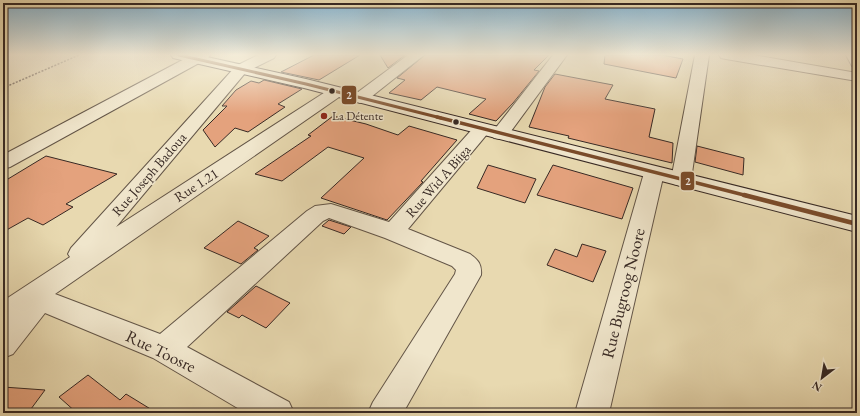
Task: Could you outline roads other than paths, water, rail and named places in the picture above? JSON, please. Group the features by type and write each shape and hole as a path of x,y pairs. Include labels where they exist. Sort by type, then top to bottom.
{"street":[{"path":"3,163 168,74"},
{"name":"Rue Joseph Badoua","path":"49,290 236,74"},
{"path":"281,74 336,92 857,224"},
{"path":"360,98 391,74"},
{"name":"Rue Wid A Biiga","path":"393,232 491,132 543,74"},
{"path":"682,180 699,74"},
{"path":"842,74 857,77"},
{"name":"Rue 1.21","path":"49,290 152,214 336,92"},
{"name":"Rue Bugroog Noore","path":"592,413 654,173"},
{"path":"164,349 315,216 323,211 331,211 393,232 460,260 469,267 468,275 385,413"},
{"path":"3,315 49,290"},
{"path":"3,345 49,290"},
{"name":"Rue Toosre","path":"49,290 164,349 276,413"}],"place":[{"name":"La Détente","path":"324,116"}]}
